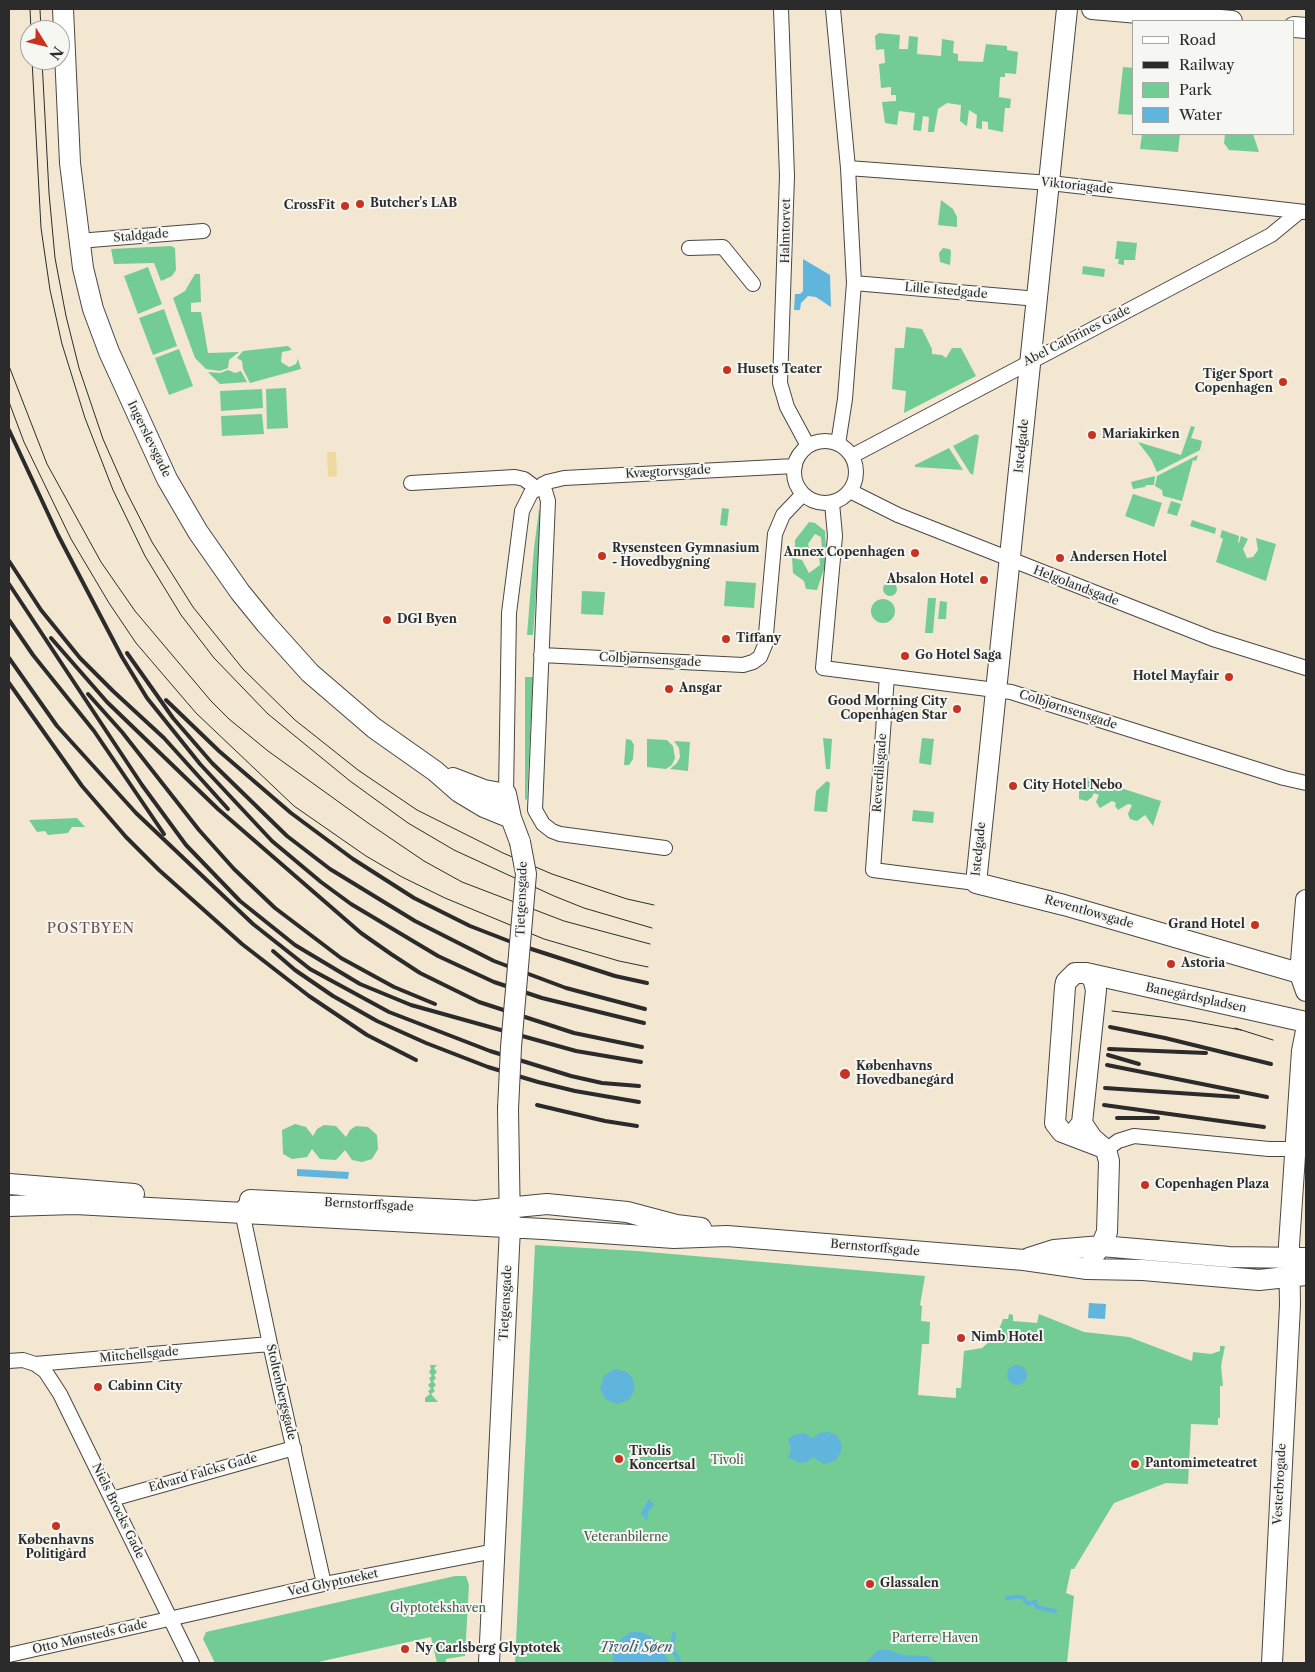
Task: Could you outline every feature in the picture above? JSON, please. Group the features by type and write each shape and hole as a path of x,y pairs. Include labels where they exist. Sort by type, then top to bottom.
{"street":[{"name":"Ingerslevsgade","path":"63,9 70,163 78,241 93,309 124,389 167,478 215,558 266,624 310,673 374,728 435,771 465,796 484,807 511,818"},
{"name":"Halmtorvet","path":"781,9 787,176 780,384 787,407 808,446"},
{"path":"833,9 848,168 854,283 845,399 838,444"},
{"name":"Istedgade","path":"976,883 1067,9"},
{"path":"1092,9 1220,20"},
{"name":"Viktoriagade","path":"848,168 1050,183 1303,212"},
{"name":"Abel Cathrines Gade","path":"852,456 1031,360 1271,236 1303,212"},
{"name":"Staldgade","path":"78,241 203,231"},
{"path":"689,248 723,247 753,284"},
{"name":"Lille Istedgade","path":"854,283 1038,299"},
{"path":"823,441 838,444 852,456 857,474 850,492 842,499 832,503 816,502 803,494 796,483 794,466 799,455 808,446 823,441"},
{"name":"Kvægtorvsgade","path":"540,486 564,478 794,466"},
{"path":"411,483 515,477 540,486 547,497 535,801 540,820 552,832 560,834 665,848"},
{"name":"Tietgensgade","path":"489,1663 510,1218 508,1109 511,1047 526,874 520,842 511,818 506,794 507,660 512,577 522,512 526,499 540,486"},
{"name":"Helgolandsgade","path":"850,492 890,512 1220,642 1306,668"},
{"name":"Colbjørnsensgade","path":"541,655 743,665 758,659 765,645 775,534 783,515 803,494"},
{"name":"Colbjørnsensgade","path":"832,503 835,536 823,668 996,689 1284,778 1306,783"},
{"name":"Reverdilsgade","path":"873,870 887,676"},
{"name":"Ingerslevsgade","path":"435,771 479,788 506,794"},
{"name":"Reventlowsgade","path":"873,870 976,883 1073,907 1304,980"},
{"path":"1304,980 1306,900"},
{"path":"1044,1263 1090,1258 1097,1253 1101,1246 1108,1220 1109,1161 1105,1149 1074,1128 1059,1130 1055,1120 1065,987 1070,977 1075,973 1086,973 1093,978 1096,990 1074,1128"},
{"name":"Banegårdspladsen","path":"1086,973 1306,1022"},
{"name":"Vesterbrogade","path":"1272,1663 1290,1305 1300,1269 1296,1149 1302,1051 1306,1031"},
{"path":"1105,1149 1118,1141 1134,1136 1269,1149 1296,1149"},
{"name":"Bernstorffsgade","path":"9,1184 244,1206"},
{"name":"Bernstorffsgade","path":"9,1206 75,1204 476,1211 510,1218 546,1204 615,1210 676,1225 697,1227 726,1236 1024,1260 1087,1269 1144,1270 1259,1280 1300,1269"},
{"name":"Stoltenbergsgade","path":"244,1206 270,1344 324,1584"},
{"name":"Bernstorffsgade","path":"1024,1260 1054,1250 1101,1246 1229,1257 1300,1269"},
{"name":"Mitchellsgade","path":"9,1361 23,1360 35,1364 270,1344"},
{"name":"Niels Brocks Gade","path":"35,1364 45,1370 52,1380 192,1663"},
{"name":"Edvard Falcks Gade","path":"112,1499 294,1448"},
{"name":"Ved Glyptoteket","path":"171,1618 324,1584 495,1550"},
{"name":"Otto Mønsteds Gade","path":"9,1655 171,1618"},
{"path":"1265,1663 1273,1636"}],"green space":[{"path":"879,33 900,35 899,49 908,49 909,36 918,37 917,54 941,56 942,39 954,41 953,53 958,54 958,61 983,62 986,44 1007,46 1007,50 1018,52 1016,74 1005,73 1005,77 1000,77 999,97 1011,99 1010,108 1005,108 1003,132 988,129 988,122 982,121 982,129 976,128 977,115 969,110 967,126 965,125 960,121 961,105 947,103 938,109 934,132 928,132 929,117 923,116 921,131 913,130 915,113 899,111 897,125 885,123 882,102 896,101 896,95 891,95 891,87 881,88 879,64 885,63 884,49 876,50 875,36"},
{"path":"1123,67 1132,68 1132,115 1118,114"},
{"path":"1142,135 1180,135 1178,152 1140,149"},
{"path":"1225,135 1253,135 1259,152 1229,150 1224,143"},
{"path":"941,200 953,209 957,217 957,227 938,225"},
{"path":"1117,241 1137,243 1135,260 1124,260 1124,265 1118,264 1119,259 1115,259"},
{"path":"171,246 175,248 176,270 172,276 161,281 154,263 114,264 111,249"},
{"path":"943,248 951,251 950,265 940,262 939,253"},
{"path":"1083,266 1105,269 1104,277 1082,274"},
{"path":"148,267 162,304 138,314 124,276"},
{"path":"195,274 200,274 201,302 191,303 191,312 201,312 208,353 239,352 229,360 228,368 220,371 206,369 195,358 173,298 185,291"},
{"path":"164,309 177,346 153,355 139,318"},
{"path":"906,327 922,329 932,349 932,354 942,355 946,358 952,348 961,348 976,376 904,413 906,391 892,389 895,348 904,348"},
{"path":"288,346 292,350 282,352 281,362 289,367 296,364 298,359 301,369 250,383 243,369 242,361 237,358 243,351"},
{"path":"179,349 193,386 169,395 155,358"},
{"path":"228,370 235,373 241,371 247,382 220,384 208,372 220,373"},
{"path":"286,388 288,428 267,429 266,389"},
{"path":"262,389 263,408 221,411 220,391"},
{"path":"262,414 264,434 222,436 221,416"},
{"path":"1191,426 1195,427 1191,438 1202,441 1200,450 1157,472 1151,459 1138,442 1181,455"},
{"path":"976,434 979,436 973,475 953,446"},
{"path":"949,448 963,470 915,467 915,465"},
{"path":"1198,455 1196,461 1193,460 1182,501 1163,496 1162,490 1155,486 1157,476"},
{"path":"1155,476 1154,485 1133,489 1131,482"},
{"path":"1133,494 1162,503 1154,527 1125,516"},
{"path":"1171,501 1181,504 1177,516 1167,513"},
{"path":"722,508 729,509 727,526 720,525"},
{"path":"539,510 542,511 533,635 527,635 534,548"},
{"path":"1192,520 1216,528 1215,534 1190,526"},
{"path":"809,522 815,523 825,531 826,549 822,549 821,537 815,534 808,544 810,551 807,556 795,551 795,540"},
{"path":"1222,530 1239,536 1238,543 1241,536 1248,539 1243,549 1247,558 1253,557 1258,550 1256,538 1276,544 1266,581 1216,562 1223,539 1220,537"},
{"path":"819,555 826,556 825,566 817,590 806,589 804,581 793,573 792,558 802,560 809,573 820,565"},
{"path":"726,581 756,583 754,608 724,606"},
{"path":"887,582 893,582 897,589 893,596 887,596 883,592 883,586"},
{"path":"582,591 605,592 603,615 581,614"},
{"path":"928,598 936,598 933,633 925,633"},
{"path":"883,599 888,600 894,606 894,616 888,622 883,623 878,622 872,616 871,611 872,606 878,600"},
{"path":"940,601 947,602 946,619 938,619"},
{"path":"525,677 533,677 527,799 525,800"},
{"path":"823,738 832,739 830,769 826,769"},
{"path":"922,738 934,739 931,765 919,763"},
{"path":"626,739 631,740 634,745 633,759 629,765 624,765"},
{"path":"647,739 667,740 673,746 675,758 672,765 666,769 647,767"},
{"path":"674,741 690,742 688,771 670,769 677,763 680,757 679,748"},
{"path":"1087,777 1161,801 1153,826 1145,815 1137,821 1130,819 1128,814 1132,805 1128,804 1118,810 1115,806 1116,803 1112,801 1100,808 1096,802 1099,795 1094,793 1087,801 1079,799 1079,792"},
{"path":"827,781 830,783 827,812 814,811 816,791"},
{"path":"913,810 934,812 933,823 912,821"},
{"path":"77,818 85,827 72,827 68,833 48,835 45,831 37,832 29,820"},
{"path":"295,1124 306,1127 313,1136 317,1129 324,1125 336,1126 346,1137 350,1130 356,1126 368,1127 377,1135 378,1149 372,1159 362,1162 352,1160 345,1150 336,1160 320,1159 312,1149 307,1157 292,1159 283,1154 282,1130"},
{"name":"Tivoli","path":"535,1245 637,1251 925,1276 920,1305 922,1306 921,1321 930,1322 929,1344 922,1344 918,1395 956,1398 956,1388 961,1388 964,1351 982,1348 997,1335 1003,1319 1008,1319 1009,1314 1013,1315 1013,1321 1037,1323 1039,1314 1084,1332 1129,1337 1192,1361 1193,1352 1211,1354 1220,1351 1220,1346 1225,1346 1221,1366 1223,1386 1220,1386 1220,1418 1218,1418 1218,1425 1191,1424 1188,1484 1166,1483 1114,1503 1074,1569 1071,1569 1066,1593 1074,1596 1067,1663 515,1663"},
{"path":"430,1365 437,1365 434,1368 437,1372 434,1375 436,1378 433,1381 436,1385 433,1388 435,1391 431,1394 438,1402 425,1402 425,1398 430,1394 428,1391 431,1389 428,1385 431,1382 429,1378 432,1376 429,1372 431,1369"},
{"name":"Glyptotekshaven","path":"455,1576 466,1576 469,1585 465,1656 446,1659 446,1663 437,1663 431,1637 314,1663 215,1663 203,1639 206,1632"}],"sand":[{"path":"327,452 336,452 337,476 328,477"}],"water":[{"path":"803,259 830,275 831,307 816,297 808,296 801,303 800,310 794,310 795,294 800,294 803,291"},
{"path":"297,1169 349,1172 348,1179 297,1176"},
{"path":"1089,1303 1106,1304 1105,1319 1088,1318"},
{"path":"1013,1365 1021,1365 1027,1371 1027,1379 1021,1385 1013,1385 1007,1379 1007,1371"},
{"path":"614,1369 627,1372 632,1377 635,1389 629,1400 617,1404 605,1399 600,1388 604,1376"},
{"path":"829,1432 837,1436 841,1443 841,1452 835,1461 824,1464 813,1457 807,1462 799,1463 788,1457 791,1448 788,1440 794,1435 804,1433 813,1438 820,1433"},
{"path":"649,1499 654,1504 648,1512 647,1521 641,1513"},
{"name":"Tivoli Søen","path":"631,1632 641,1632 650,1636 658,1643 670,1663 614,1663 612,1658 616,1646 622,1638"},
{"path":"885,1649 903,1655 927,1656 938,1663 860,1663 866,1662 878,1650"}],"waterway":[{"path":"1007,1598 1016,1597"},
{"path":"1018,1597 1022,1597 1028,1604 1035,1602 1037,1607"},
{"path":"1040,1608 1055,1611"},
{"path":"674,1634 672,1648 680,1663"}],"tram line":[{"path":"30,9 31,20"},
{"path":"40,9 41,20"},
{"path":"33,70 41,228 50,290 62,344 85,418 113,490 145,556 181,615 214,658 268,714 350,781 408,823 454,850 554,896 584,908 652,928"},
{"path":"43,70 49,193 55,258 66,316 79,368 103,439 126,491 152,542 193,607 243,669 295,720 358,770 417,810 503,853 552,874 627,899 654,905"},
{"path":"9,366 47,464 101,562 135,611 211,701 229,719 268,751 368,823 424,861 462,882 564,921 650,944"},
{"path":"9,402 24,442 71,539 109,603 136,643 196,713 294,806 366,856 402,877 445,898 544,939 619,961 648,967"},
{"path":"1112,1011 1186,1020 1241,1030"},
{"path":"1235,1028 1273,1040"}],"railway":[{"path":"9,430 58,535 122,657 147,698 200,764 272,841 321,882 351,904 438,956 494,982 542,998 644,1023"},
{"path":"9,561 41,610 80,658 164,738 228,809"},
{"path":"9,584 142,785 186,845 240,901 295,945 360,984 411,1005 576,1051 641,1062"},
{"path":"9,620 33,655 94,731 164,834"},
{"path":"51,638 107,702 218,809 361,933 391,954 420,973 479,1002 574,1033 642,1047"},
{"path":"127,653 173,718 212,763 287,836 330,869 415,921 494,961 566,988 645,1009"},
{"path":"9,658 57,726 136,813 253,924 310,969 389,1012 490,1051 571,1076 602,1083 639,1086"},
{"path":"9,683 82,786 126,837 159,870 242,944 309,996 367,1035 416,1060"},
{"path":"88,694 122,732 199,830 234,869 275,908 341,958 394,987 435,1004"},
{"path":"166,700 219,751 291,813 353,859 414,898 470,926 519,945 615,976 647,983"},
{"path":"273,951 295,970 333,996 377,1021 426,1043 488,1067 538,1082 575,1091 639,1102"},
{"path":"1110,1027 1165,1038 1271,1064"},
{"path":"1109,1049 1206,1053"},
{"path":"1108,1055 1139,1064"},
{"path":"1107,1065 1267,1097"},
{"path":"1105,1088 1238,1097"},
{"path":"537,1105 605,1121 637,1126"},
{"path":"1104,1105 1264,1127"},
{"path":"1117,1118 1158,1118"}],"place":[{"name":"Butcher's LAB","path":"360,204"},
{"name":"CrossFit","path":"345,206"},
{"name":"Husets Teater","path":"727,370"},
{"name":"Tiger Sport Copenhagen","path":"1283,382"},
{"name":"Mariakirken","path":"1092,435"},
{"name":"Annex Copenhagen","path":"915,553"},
{"name":"Rysensteen Gymnasium - Hovedbygning","path":"602,556"},
{"name":"Andersen Hotel","path":"1060,558"},
{"name":"Absalon Hotel","path":"984,580"},
{"name":"DGI Byen","path":"387,620"},
{"name":"Tiffany","path":"726,639"},
{"name":"Go Hotel Saga","path":"905,656"},
{"name":"Hotel Mayfair","path":"1229,677"},
{"name":"Ansgar","path":"669,689"},
{"name":"Good Morning City Copenhagen Star","path":"957,709"},
{"name":"City Hotel Nebo","path":"1013,786"},
{"name":"Grand Hotel","path":"1255,925"},
{"name":"Astoria","path":"1171,964"},
{"name":"Københavns Hovedbanegård","path":"845,1074"},
{"name":"Copenhagen Plaza","path":"1145,1185"},
{"name":"Nimb Hotel","path":"961,1338"},
{"name":"Cabinn City","path":"98,1387"},
{"name":"Tivolis Koncertsal","path":"619,1459"},
{"name":"Pantomimeteatret","path":"1135,1464"},
{"name":"Københavns Politigård","path":"56,1526"},
{"name":"Glassalen","path":"870,1584"},
{"name":"Ny Carlsberg Glyptotek","path":"405,1649"}],"district":[{"name":"POSTBYEN","path":"91,929"}],"park label":[{"name":"Veteranbilerne","path":"626,1538"},
{"name":"Parterre Haven","path":"935,1639"}]}
